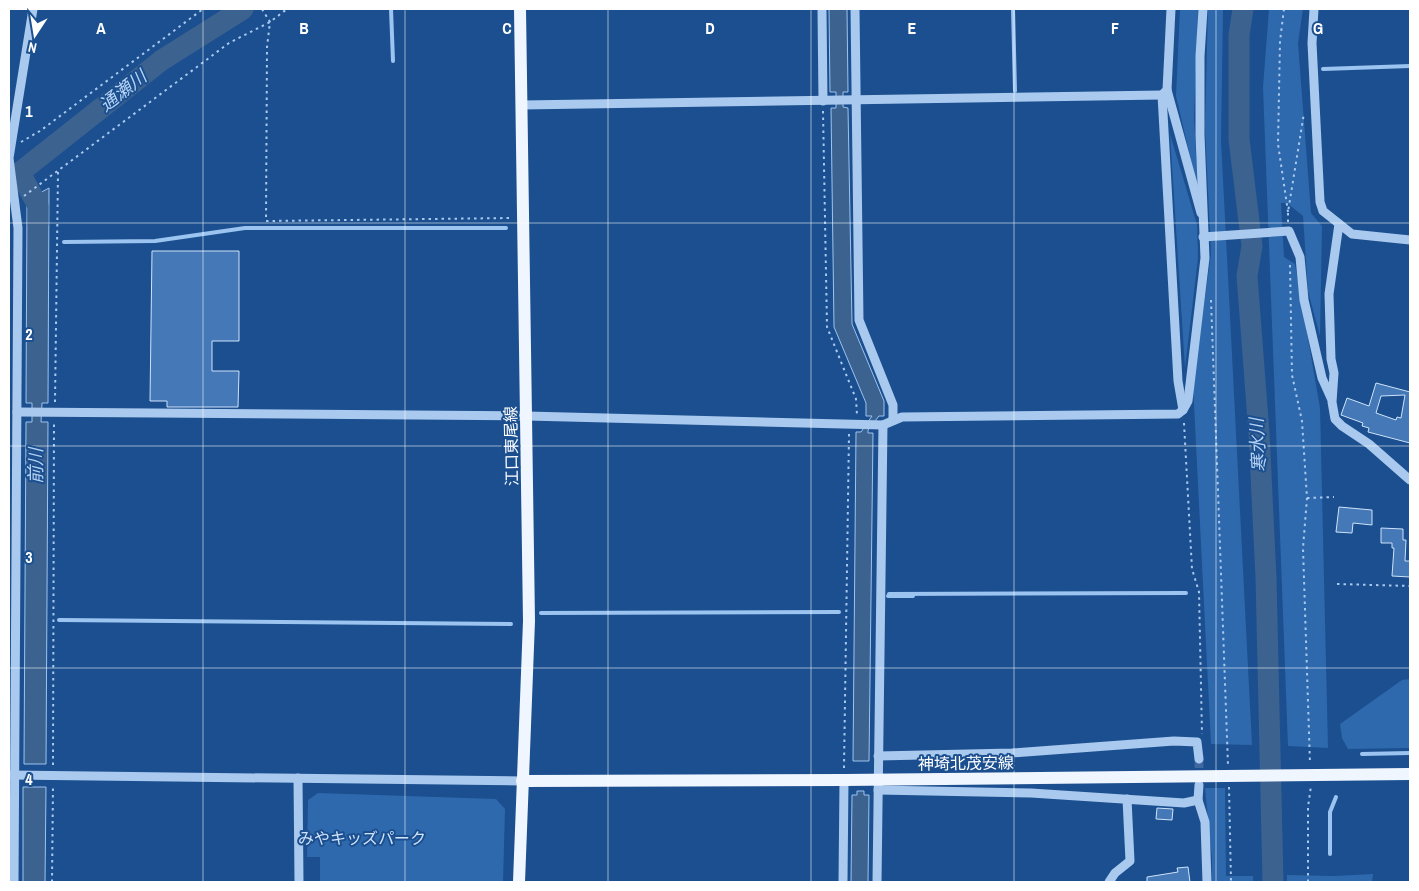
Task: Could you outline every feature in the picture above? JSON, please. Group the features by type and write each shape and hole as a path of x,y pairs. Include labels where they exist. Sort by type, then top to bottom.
{"main road":[{"name":"江口東尾線","path":"519,882 529,621 520,9"},
{"name":"神埼北茂安線","path":"522,780 844,780 878,785 1312,774 1410,774"}],"street":[{"path":"14,882 12,776 17,412 13,208 10,158 33,9"},
{"path":"822,9 823,101"},
{"path":"855,9 859,320 893,405 893,419"},
{"path":"1171,9 1165,93 1178,382 1183,410"},
{"path":"1203,9 1200,56 1203,223"},
{"path":"1314,9 1312,43 1320,202 1323,211 1352,234 1360,237 1410,240"},
{"path":"522,105 823,101 1165,93"},
{"path":"17,412 527,416 879,425 893,419 1178,414 1183,410 1188,401 1206,237 1165,93"},
{"path":"1332,402 1334,373 1330,360 1329,294 1339,224"},
{"path":"1206,237 1287,232 1300,257 1304,300 1322,378 1332,402 1335,418 1342,426 1368,444 1410,480"},
{"path":"877,882 879,425"},
{"path":"878,756 1012,753 1174,741 1197,742 1199,759"},
{"path":"12,776 522,780"},
{"path":"298,778 299,882"},
{"path":"843,882 844,780"},
{"path":"878,785 1184,803 1198,800"},
{"path":"1199,785 1198,800 1205,822 1207,882"},
{"path":"1109,882 1114,873 1130,860 1127,799"}],"path":[{"path":"12,147 40,131 203,9"},
{"path":"262,9 270,22 267,47 266,220 523,218"},
{"path":"25,195 229,44 270,22 287,9"},
{"path":"1284,9 1280,41 1278,144 1288,212"},
{"path":"823,101 827,327 856,399 857,416 852,424 849,435 844,780"},
{"path":"1287,232 1288,212 1305,108"},
{"path":"52,882 54,412 58,172"},
{"path":"1293,246 1289,261 1292,375 1302,421 1307,498 1303,548 1312,774 1308,807 1308,882"},
{"path":"1211,300 1229,750 1228,776 1231,806 1231,882"},
{"path":"1183,410 1192,569 1199,592 1203,731 1197,742"},
{"path":"1307,498 1334,497"},
{"path":"1337,584 1410,586"}],"green space":[{"path":"1180,9 1198,9 1194,118 1198,190 1176,96"},
{"path":"1208,9 1223,9 1221,140 1252,745 1211,744 1193,384 1211,254 1205,127"},
{"path":"1269,9 1303,9 1298,43 1311,213 1322,226 1320,336 1308,291 1303,216 1287,203 1281,203 1284,257 1295,264 1320,408 1328,748 1288,746 1263,87"},
{"path":"1170,134 1197,225 1198,258 1185,368"},
{"path":"1410,679 1410,748 1348,749 1342,738 1340,724 1402,680"},
{"path":"1205,788 1225,788 1226,876 1253,876 1253,882 1212,882 1212,859"},
{"name":"みやキッズパーク","path":"318,793 496,799 505,809 503,882 320,882 320,857 307,857 308,800"},
{"path":"1373,874 1372,882 1287,882 1287,875 1334,876"}],"water":[{"path":"829,9 847,9 848,92 843,92 843,107 848,108 852,324 884,401 884,416 879,416 868,430 868,433 873,433 869,761 853,761 856,432 861,432 872,416 866,416 866,403 834,327 831,108 836,108 836,92 830,92"},
{"path":"49,188 48,403 42,403 41,422 48,422 46,764 24,764 26,422 32,422 32,403 26,403 27,202"},
{"path":"23,787 46,787 45,882 23,882"},
{"path":"857,791 864,791 864,795 869,795 868,882 851,882 852,795 857,795"}],"building":[{"path":"152,251 239,251 239,341 212,341 212,371 239,371 238,407 167,407 167,401 150,401"},
{"path":"1376,383 1410,392 1410,443 1368,432 1369,428 1362,426 1363,423 1341,415 1347,398 1369,406","holes":["1405,395 1401,418 1397,417 1396,420 1376,413 1381,396"]},
{"path":"1339,507 1372,510 1372,525 1353,523 1352,533 1336,532"},
{"path":"1381,528 1403,529 1403,540 1406,540 1405,561 1410,561 1410,577 1392,576 1394,548 1392,548 1392,543 1381,543"},
{"path":"1157,808 1173,809 1172,820 1156,819"},
{"path":"1188,867 1190,882 1147,882 1147,877 1178,872 1177,868"}],"waterway":[{"name":"通瀬川","path":"9,181 162,60 243,9"},
{"path":"391,9 393,61"},
{"path":"1013,9 1015,91"},
{"name":"寒水川","path":"1243,9 1239,35 1239,139 1252,246 1247,276 1259,433 1266,578 1273,882"},
{"path":"1323,69 1410,66"},
{"name":"前川","path":"20,173 38,206 38,224"},
{"path":"64,242 155,241 245,228 506,228"},
{"path":"889,594 1186,593"},
{"path":"888,596 913,596"},
{"path":"541,613 839,612"},
{"path":"59,620 511,624"},
{"path":"1362,754 1410,753"},
{"path":"1330,854 1330,812 1336,797"}],"tunnel":[{"path":"1199,759 1199,781"}]}
